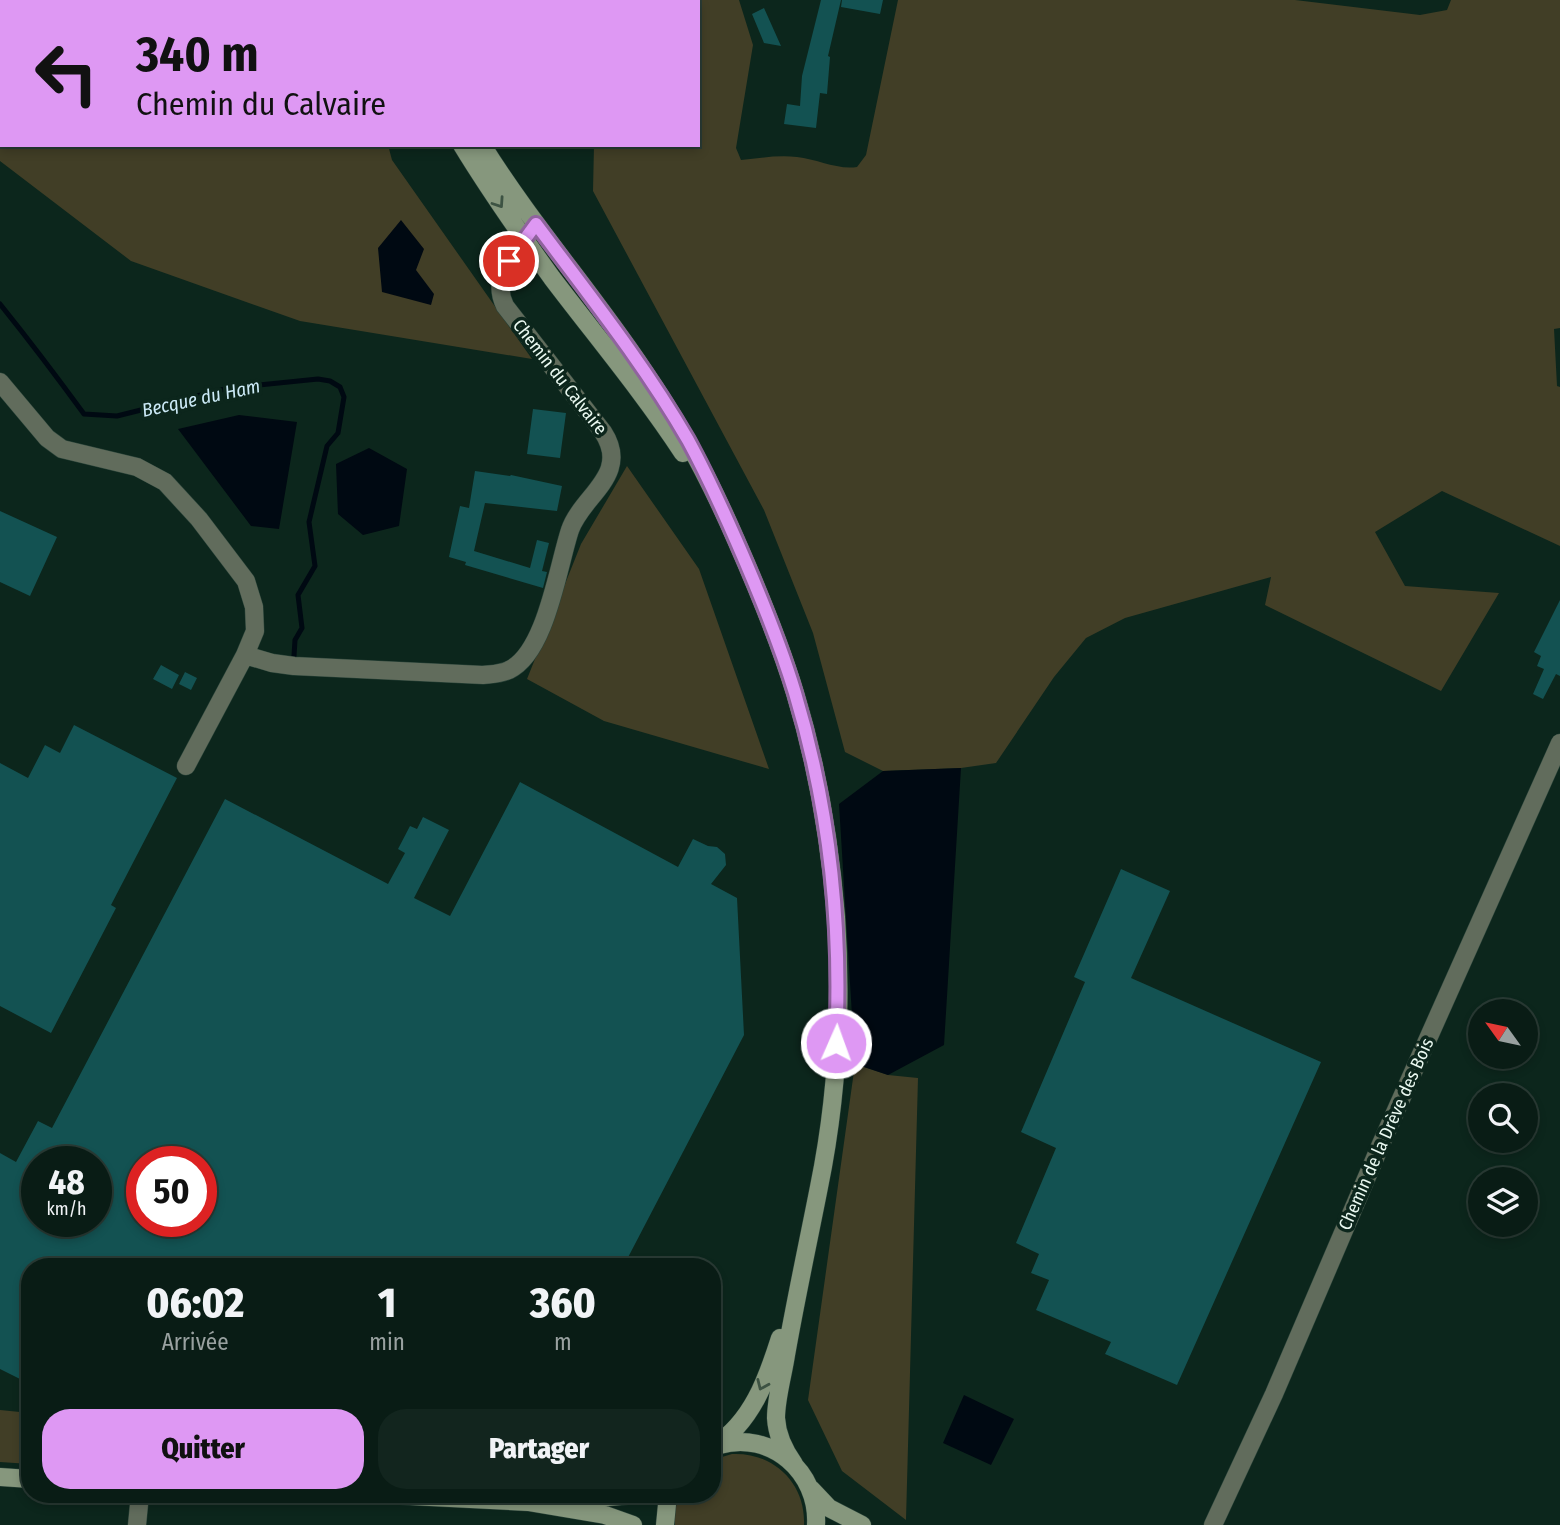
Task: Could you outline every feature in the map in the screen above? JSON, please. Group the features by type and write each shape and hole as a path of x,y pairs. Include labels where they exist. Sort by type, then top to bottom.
{"main road":[{"path":"464,147 524,239 690,464 736,540"},
{"path":"483,147 536,224 611,322 670,410 708,476 766,609 795,694 814,771 828,845 834,898 838,987 834,1081 825,1157 800,1275 776,1415 782,1444 810,1488 829,1508 862,1525"},
{"path":"721,1441 735,1431 754,1404 774,1356 800,1275"},
{"path":"721,1445 752,1442 779,1452 794,1464"},
{"path":"0,1477 21,1478"},
{"path":"810,1488 816,1505 816,1525"},
{"path":"534,1503 605,1515 633,1525"},
{"path":"665,1525 667,1503"}],"street":[{"name":"Chemin du Calvaire","path":"245,655 294,666 483,674 510,670 528,651 547,612 571,528 605,481 612,455 603,432 500,296 503,271 536,224"},
{"path":"0,382 47,438 62,449 125,463 148,471 165,482 246,581 256,621 245,655 186,766"},
{"name":"Chemin de la Drève des Bois","path":"1213,1525 1274,1394 1387,1131 1560,743"},
{"path":"137,1525 139,1503"}],"shaded area":[{"path":"700,0 739,0 753,45 736,148 741,160 790,156 850,168 857,167 866,155 898,0 1295,0 1420,15 1447,10 1451,0 1560,0 1560,328 1554,329 1557,386 1560,387 1560,546 1442,491 1375,532 1405,586 1499,593 1441,691 1265,605 1271,577 1125,618 1086,638 1054,677 996,763 961,768 883,771 845,752 813,633 764,510 593,191 594,147 700,147"},
{"path":"0,147 389,147 392,160 532,359 300,321 131,261 0,161"},
{"path":"401,220 424,249 416,270 434,294 431,305 382,292 378,248"},
{"path":"239,415 297,422 279,529 251,526 178,429"},
{"path":"369,448 407,469 399,526 363,535 338,514 336,464"},
{"path":"627,466 699,569 769,769 604,721 527,679 581,544"},
{"path":"961,768 944,1045 888,1075 855,1064 839,804 883,771"},
{"path":"855,1064 888,1075 918,1078 906,1520 842,1471 808,1400"},
{"path":"964,1395 1014,1419 991,1465 943,1443"},
{"path":"0,1410 21,1412 21,1463 0,1462"},
{"path":"732,1454 761,1458 784,1473 799,1496 804,1525 675,1525 677,1503 721,1503 721,1457"}],"building":[{"path":"821,0 841,0 828,56 827,94 820,93 816,128 784,124 787,104 800,106 802,76"},
{"path":"842,0 883,0 880,14 841,7"},
{"path":"764,8 781,46 764,43 752,14"},
{"path":"533,409 566,413 560,458 527,454"},
{"path":"475,471 511,475 562,486 557,511 485,503 474,551 530,568 537,540 549,543 542,571 547,572 543,588 465,565 466,562 449,557 460,506 469,508"},
{"path":"0,511 57,537 30,596 0,582"},
{"path":"1560,600 1560,676 1556,674 1543,699 1533,694 1544,669 1537,666 1541,656 1534,652"},
{"path":"161,665 179,675 172,689 153,679"},
{"path":"185,672 197,678 191,690 179,684"},
{"path":"74,725 177,778 111,905 116,908 51,1033 0,1006 0,763 28,778 45,745 60,753"},
{"path":"520,782 678,867 693,839 717,847 725,854 726,865 711,884 737,898 744,1035 628,1258 21,1258 21,1380 0,1369 0,1153 16,1162 21,1153 21,1237 112,1237 112,1146 25,1146 38,1121 52,1128 225,799 388,884 405,853 398,849 410,826 417,829 423,817 449,830 414,898 450,916"},
{"path":"1121,869 1170,891 1131,978 1321,1062 1177,1385 1105,1354 1111,1342 1036,1310 1049,1280 1031,1273 1039,1254 1016,1243 1056,1148 1021,1132 1085,982 1074,977"}],"waterway":[{"name":"Becque du Ham","path":"0,304 84,414 117,416 229,388 318,379 330,381 340,387 344,397 338,433 327,446 309,522 315,566 298,595 302,628 295,640 294,656"}],"route":[{"path":"509,261 536,224 620,335 687,438 718,496 759,592 785,661 801,714 828,845 837,942 836,1043"}]}
